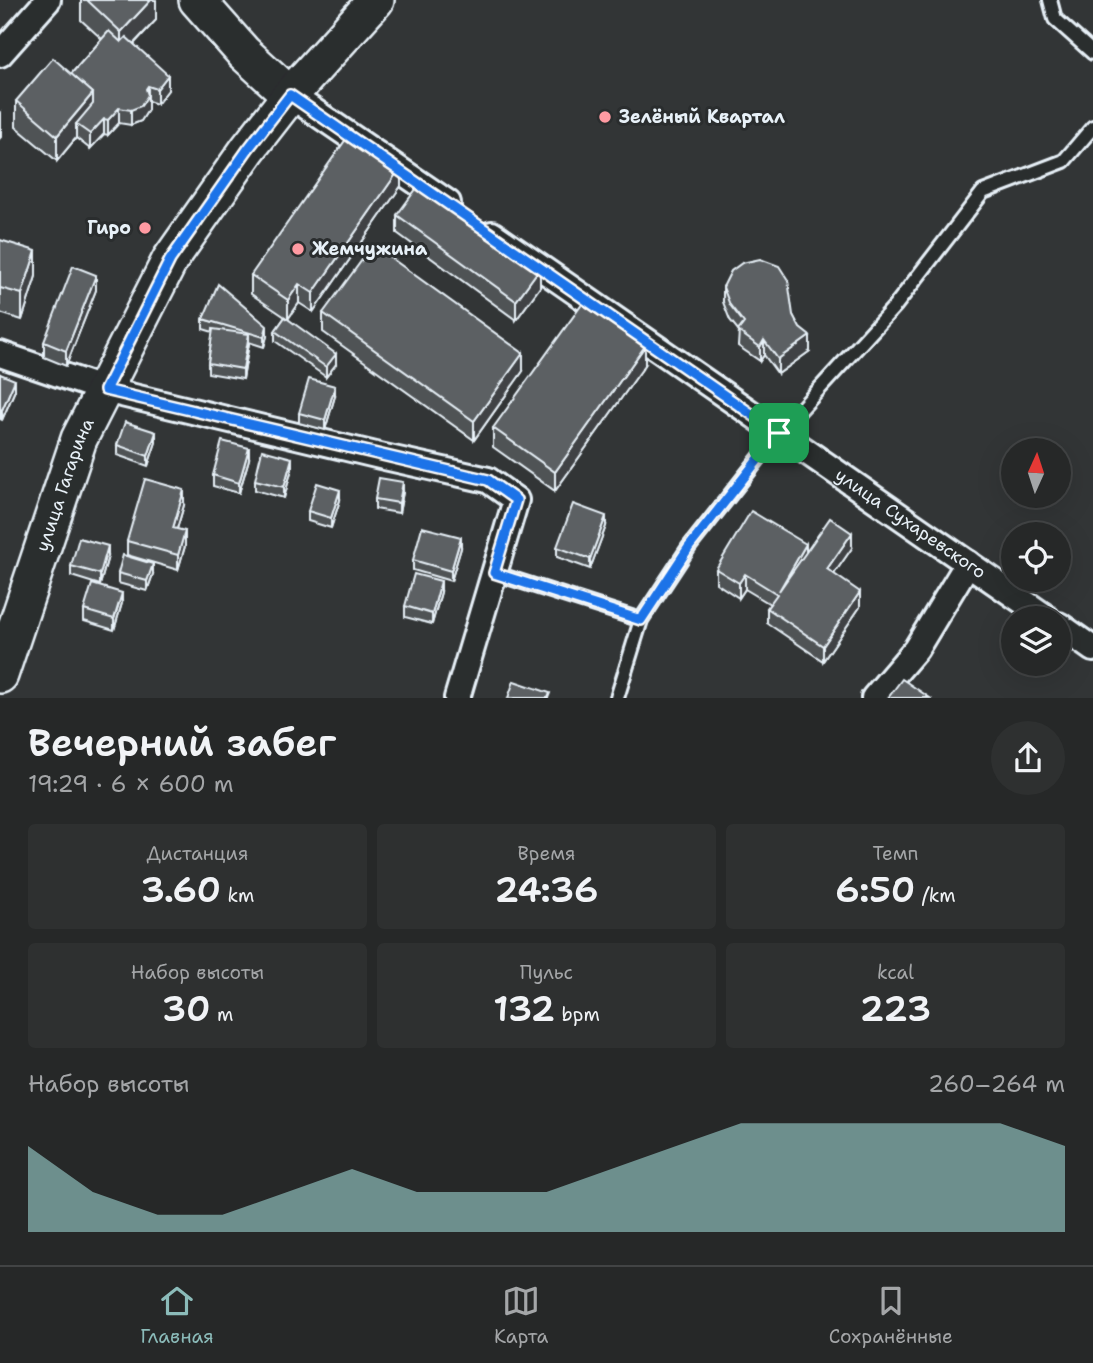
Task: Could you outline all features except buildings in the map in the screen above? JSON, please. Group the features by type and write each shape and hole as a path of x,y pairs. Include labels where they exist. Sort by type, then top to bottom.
{"main road":[{"path":"197,0 244,53 290,95"},
{"name":"улица Гагарина","path":"0,675 79,439 170,260 248,149 290,95 376,0"}],"street":[{"path":"0,54 48,0"},
{"name":"улица Сухаревского","path":"290,95 1030,606"},
{"path":"0,354 105,390 488,480 516,500 457,698"},
{"path":"874,698 916,649 968,563"},
{"path":"1071,633 1093,649"}],"lane":[{"path":"1050,0 1055,19 1093,53"},
{"path":"617,698 641,620 689,547 779,433 895,306 983,192 1064,161 1093,127"},
{"path":"494,573 641,620"}],"place":[{"name":"Зелёный Квартал","path":"605,117"},
{"name":"Гиро","path":"145,228"},
{"name":"Жемчужина","path":"298,249"}],"route":[{"path":"290,95 779,433 689,547 641,620 494,573 516,500 488,480 105,390 170,260 248,149 290,95"}]}
